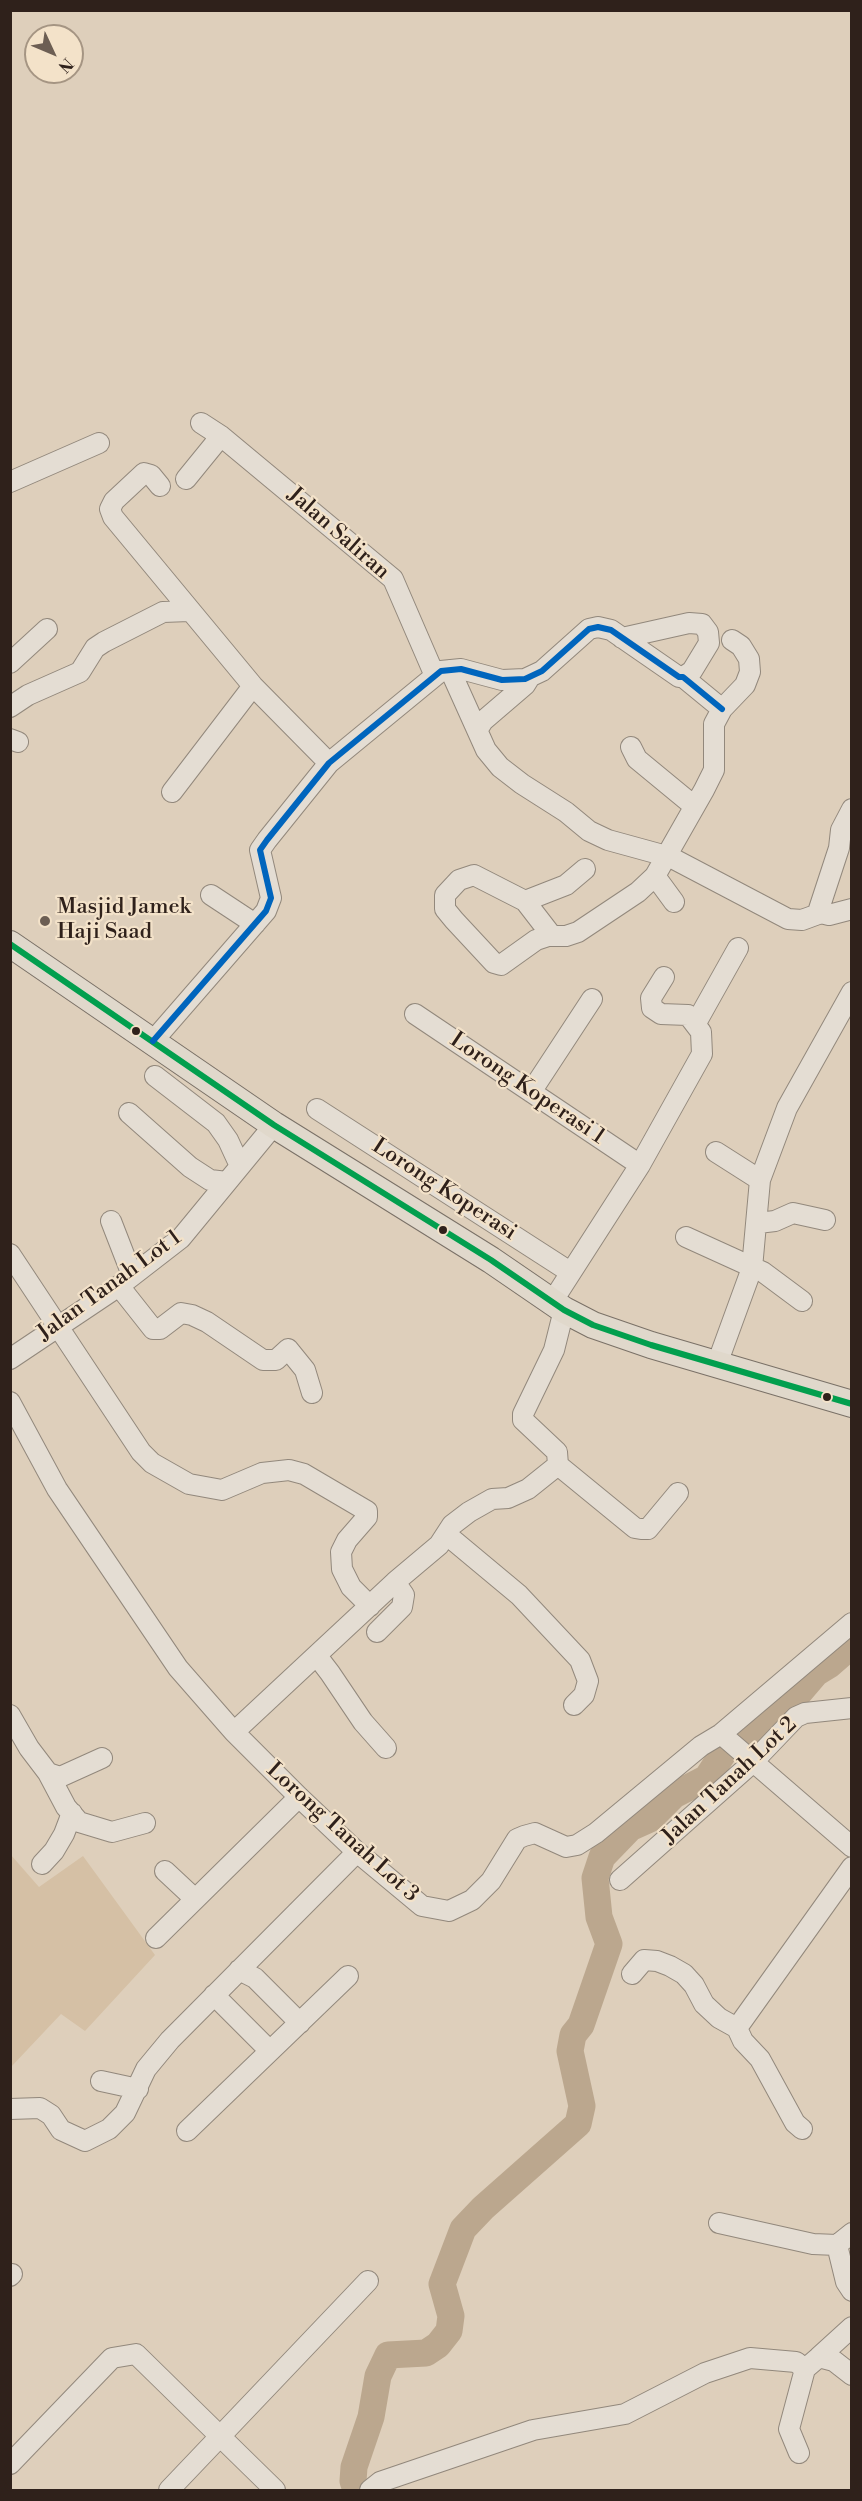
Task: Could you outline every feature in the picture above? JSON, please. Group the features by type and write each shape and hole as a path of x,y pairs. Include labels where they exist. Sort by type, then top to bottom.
{"main road":[{"path":"10,944 274,1125 463,1242 558,1306 593,1325 852,1404"}],"street":[{"name":"Jalan Saliran","path":"201,423 221,436 393,579 443,673 478,729 479,737 486,750 500,767 522,784 566,812 589,831 608,840 666,856 788,919 802,920 821,913 830,915 852,909"},
{"path":"186,479 221,436"},
{"path":"10,482 99,443"},
{"path":"160,486 151,475 144,472 110,509 113,517 253,686 330,763"},
{"path":"10,707 28,695 80,672 95,648 104,642 163,612 189,611"},
{"path":"622,638 689,623 702,624 708,632 709,643 692,670 684,677"},
{"path":"478,729 483,721 525,685 530,677 552,663 589,629 598,627 611,630 679,677 684,677 722,709"},
{"path":"10,663 47,629"},
{"path":"552,936 525,901 474,875 459,880 445,896 446,909 454,920 494,963 501,965 536,940 578,932 638,892 655,876 714,770 714,724 722,709 745,685 750,672 749,659 741,646 732,640"},
{"path":"153,1041 266,911 272,898 260,850 330,763 443,673 460,669 502,680 530,677"},
{"path":"172,792 253,686"},
{"path":"631,747 637,759 694,806"},
{"path":"821,913 819,909 840,848 841,830 852,809"},
{"path":"525,901 566,885 585,869"},
{"path":"655,876 674,903"},
{"path":"211,895 255,924"},
{"path":"696,1023 738,948"},
{"path":"664,977 651,998 652,1008 662,1014 688,1015 701,1032 702,1054 640,1165 570,1272 558,1306 554,1350 523,1414 523,1420 557,1452 558,1466 635,1528 648,1529 678,1493"},
{"path":"717,1364 752,1268 758,1222 760,1179 787,1108 852,992"},
{"path":"531,1092 592,999"},
{"name":"Lorong Koperasi 1","path":"415,1014 640,1165"},
{"path":"155,1076 216,1123 228,1140 240,1166"},
{"name":"Lorong Koperasi","path":"317,1108 570,1272"},
{"path":"129,1113 190,1167 210,1180 227,1182"},
{"name":"Jalan Tanah Lot 1","path":"10,1359 125,1280 181,1238 274,1125"},
{"path":"716,1152 760,1179"},
{"path":"758,1222 775,1221 793,1214 825,1220"},
{"path":"111,1221 125,1280 153,1329 160,1329 181,1313 207,1322 263,1360 276,1360 288,1348 305,1370 312,1393"},
{"path":"686,1238 763,1272 802,1301"},
{"path":"10,1254 141,1452 152,1463 189,1484 222,1490 262,1473 289,1470 304,1474 367,1511 367,1516 347,1540 341,1552 342,1569 351,1587 370,1606"},
{"name":"Lorong Tanah Lot 3","path":"10,1402 57,1489 178,1668 234,1732 299,1797 357,1852 422,1906 449,1911 459,1908 472,1900 491,1881 517,1839 535,1833 566,1847 577,1845 596,1833 701,1746 737,1748 852,1623"},
{"path":"234,1732 395,1582 439,1545 452,1525 492,1499 508,1498 528,1489 558,1466"},
{"path":"447,1535 519,1595 580,1660 588,1681 584,1695 574,1705"},
{"path":"378,1632 402,1607 404,1594 395,1582"},
{"path":"317,1656 363,1722 386,1748"},
{"name":"Jalan Tanah Lot 2","path":"620,1880 737,1748 805,1713 852,1708"},
{"path":"10,1715 29,1748 48,1773 66,1807 79,1822 112,1833 145,1823"},
{"path":"737,1748 852,1847"},
{"path":"48,1773 60,1777 102,1758"},
{"path":"156,1938 299,1797"},
{"path":"42,1864 54,1851 64,1834 72,1813"},
{"path":"10,2109 40,2108 51,2115 61,2130 85,2141 109,2129 124,2113 146,2069 170,2040 357,1852"},
{"path":"737,2028 852,1867"},
{"path":"165,1871 195,1899"},
{"path":"632,1974 644,1960 657,1961 684,1974 694,1985 704,2004 719,2018 737,2028 743,2042 760,2060 795,2123 802,2129"},
{"path":"239,1970 255,1978 300,2023"},
{"path":"188,2131 348,1976"},
{"path":"214,1995 265,2046 271,2049"},
{"path":"101,2081 138,2089"},
{"path":"719,2223 813,2244 844,2239 846,2282 852,2291"},
{"path":"169,2490 368,2281"},
{"path":"799,2453 789,2429 812,2363 852,2327"},
{"path":"10,2464 112,2358 136,2354 275,2490"},
{"path":"370,2490 380,2482 533,2430 625,2414 705,2373 750,2358 812,2363 834,2361 852,2375"}],"shaded area":[{"path":"11,1855 39,1887 83,1856 155,1955 85,2031 61,2014 11,2067"}],"waterway":[{"path":"356,2490 353,2481 354,2467 371,2417 378,2376 388,2355 426,2353 438,2345 449,2331 451,2316 442,2284 463,2229 483,2208 578,2124 582,2106 570,2051 573,2035 581,2025 609,1944 599,1917 595,1878 602,1857 630,1828 650,1819 674,1795 707,1778 724,1752 744,1741 781,1714 816,1673 852,1645"}],"transit line":[{"path":"153,1041 266,911 271,898 260,850 267,840 329,763 441,671 461,669 502,680 525,679 542,671 589,629 598,627 611,630 679,677 683,677 722,709"},
{"path":"10,944 274,1125 491,1260 564,1310 593,1325 651,1345 852,1404"}],"place":[{"name":"Masjid Jamek Haji Saad","path":"45,921"}]}
